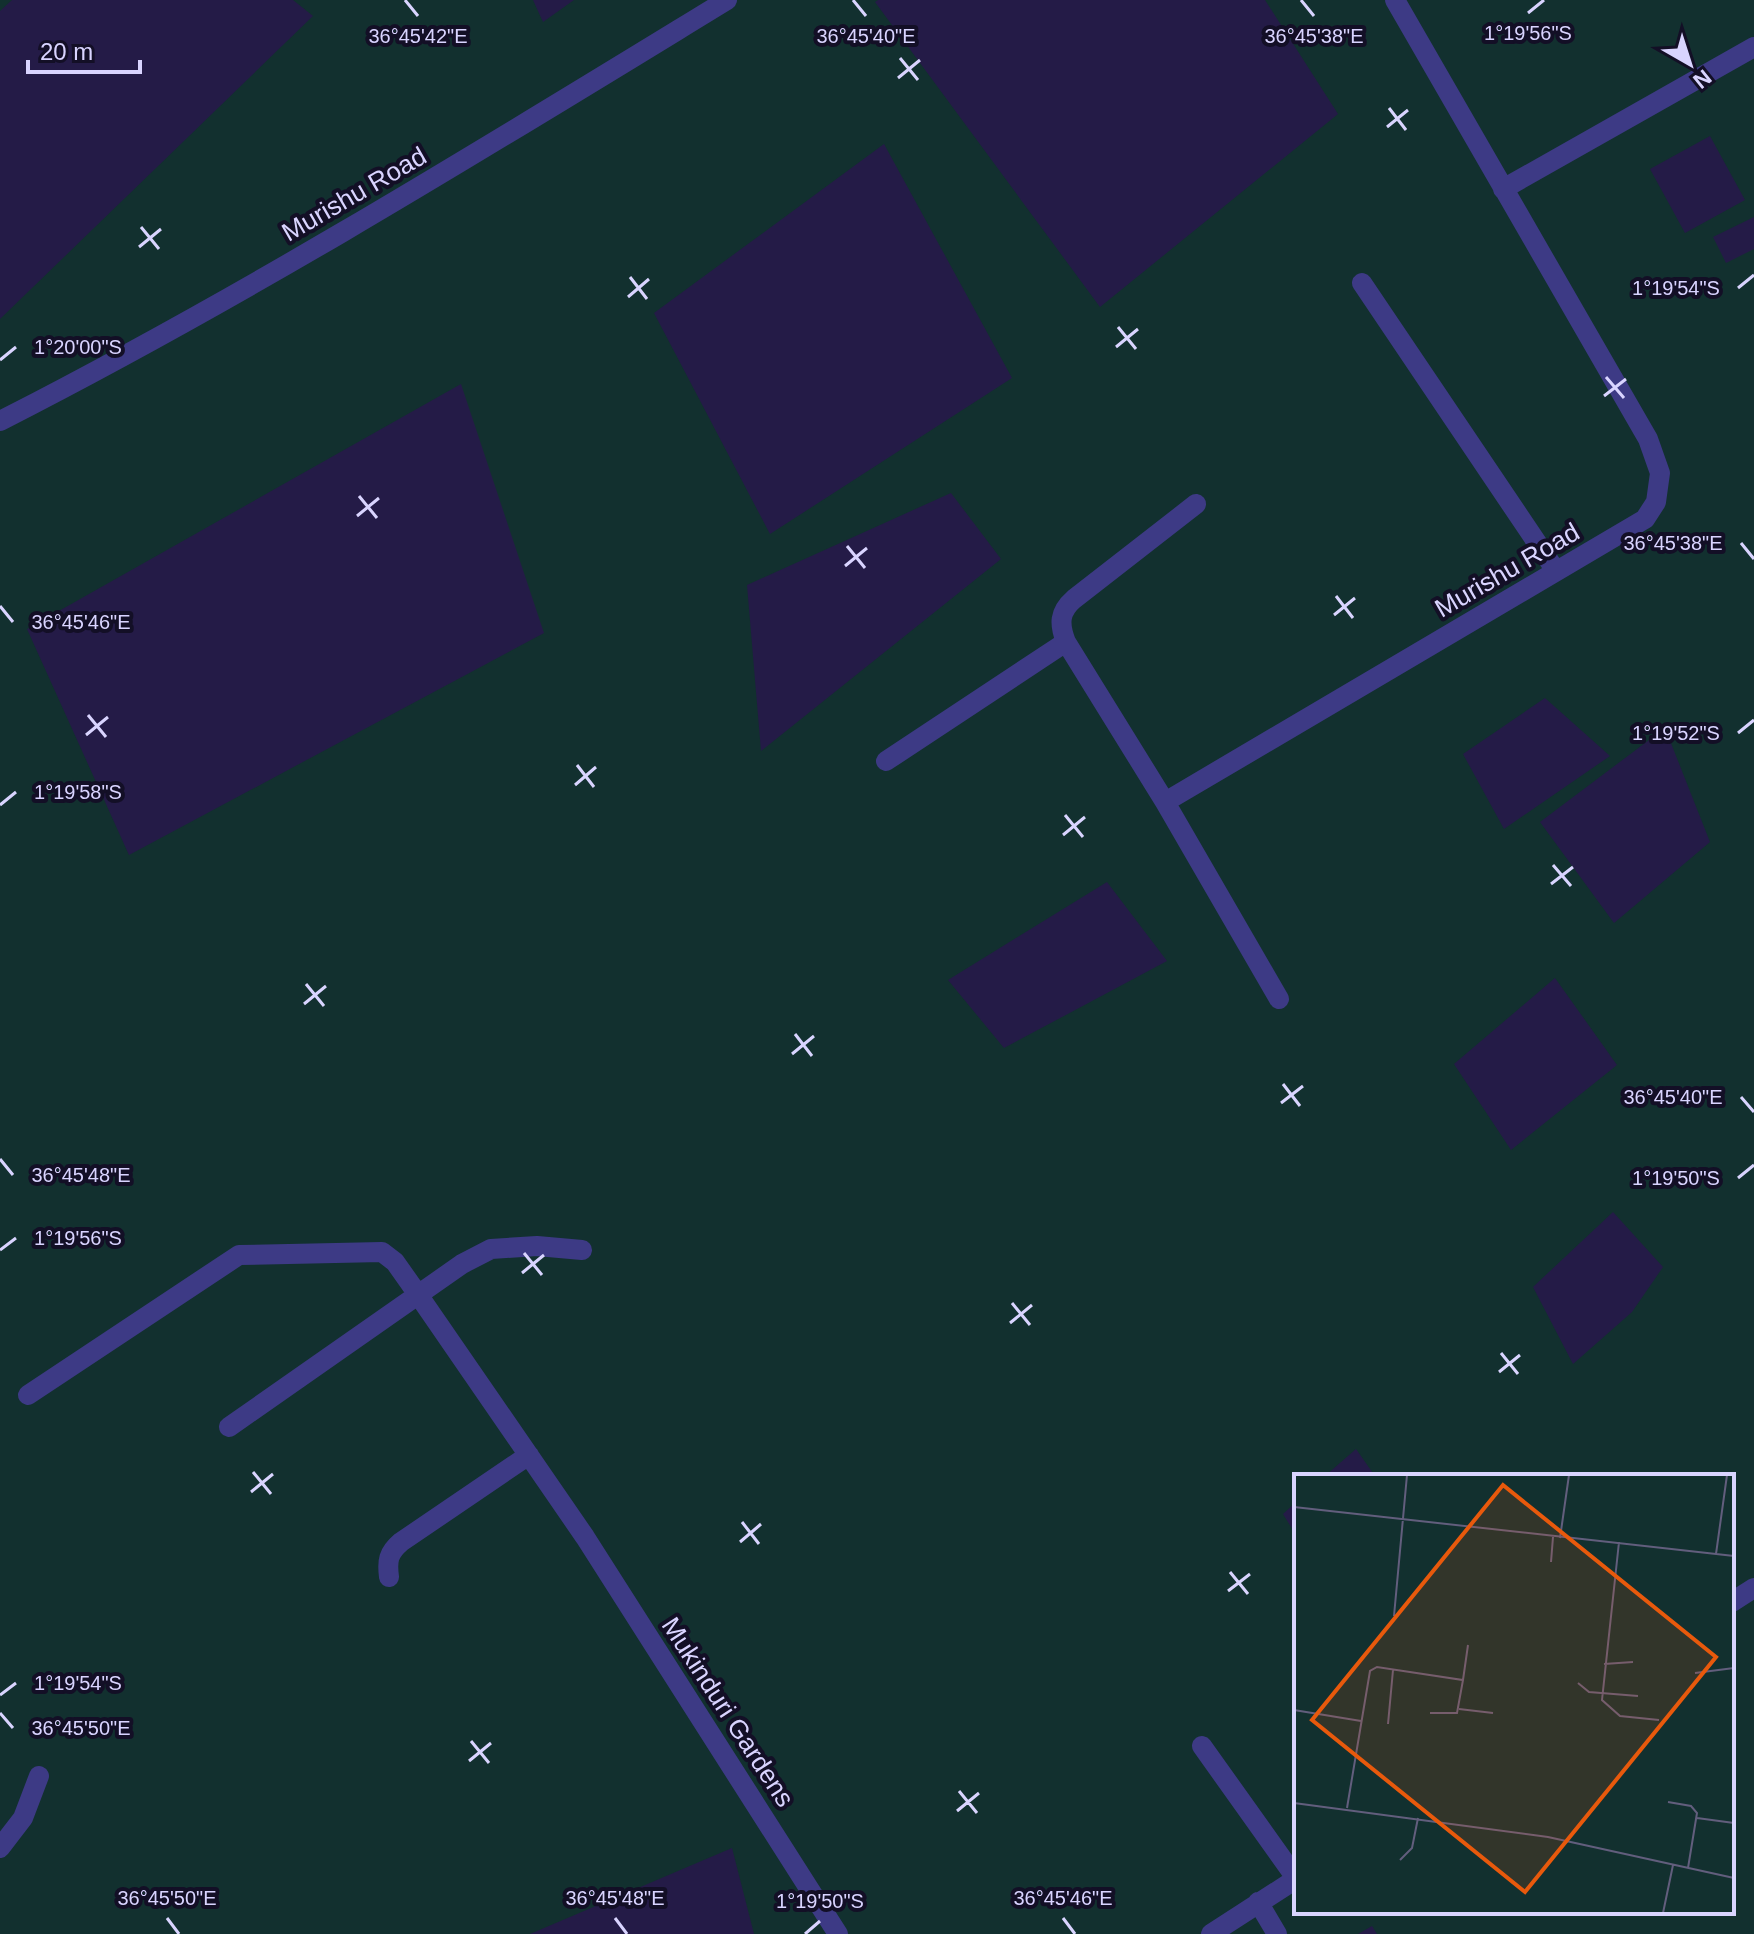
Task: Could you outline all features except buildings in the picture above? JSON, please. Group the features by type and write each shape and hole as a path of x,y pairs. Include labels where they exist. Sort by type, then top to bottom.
{"street":[{"name":"Murishu Road","path":"0,421 110,365 465,160 727,0"},
{"name":"Murishu Road","path":"1165,802 1645,519 1656,502 1660,473 1648,439 1395,0"},
{"path":"1503,189 1754,47"},
{"path":"1362,283 1556,571"},
{"path":"1196,504 1066,606 1061,614 1061,628 1066,642 1165,802 1279,999"},
{"path":"886,761 1066,642"},
{"path":"229,1427 462,1264 491,1249 537,1246 582,1250"},
{"name":"Mukinduri Gardens","path":"28,1395 239,1255 382,1252 395,1262 574,1520 838,1934"},
{"path":"389,1577 387,1561 392,1550 401,1542 529,1455"},
{"path":"1734,1601 1754,1588"},
{"path":"1202,1746 1294,1875"},
{"path":"0,1848 23,1818 39,1776"},
{"path":"1211,1934 1294,1879"},
{"path":"1258,1902 1277,1934"}],"green space":[{"path":"0,0 1754,0 1754,1934 0,1934"}]}
